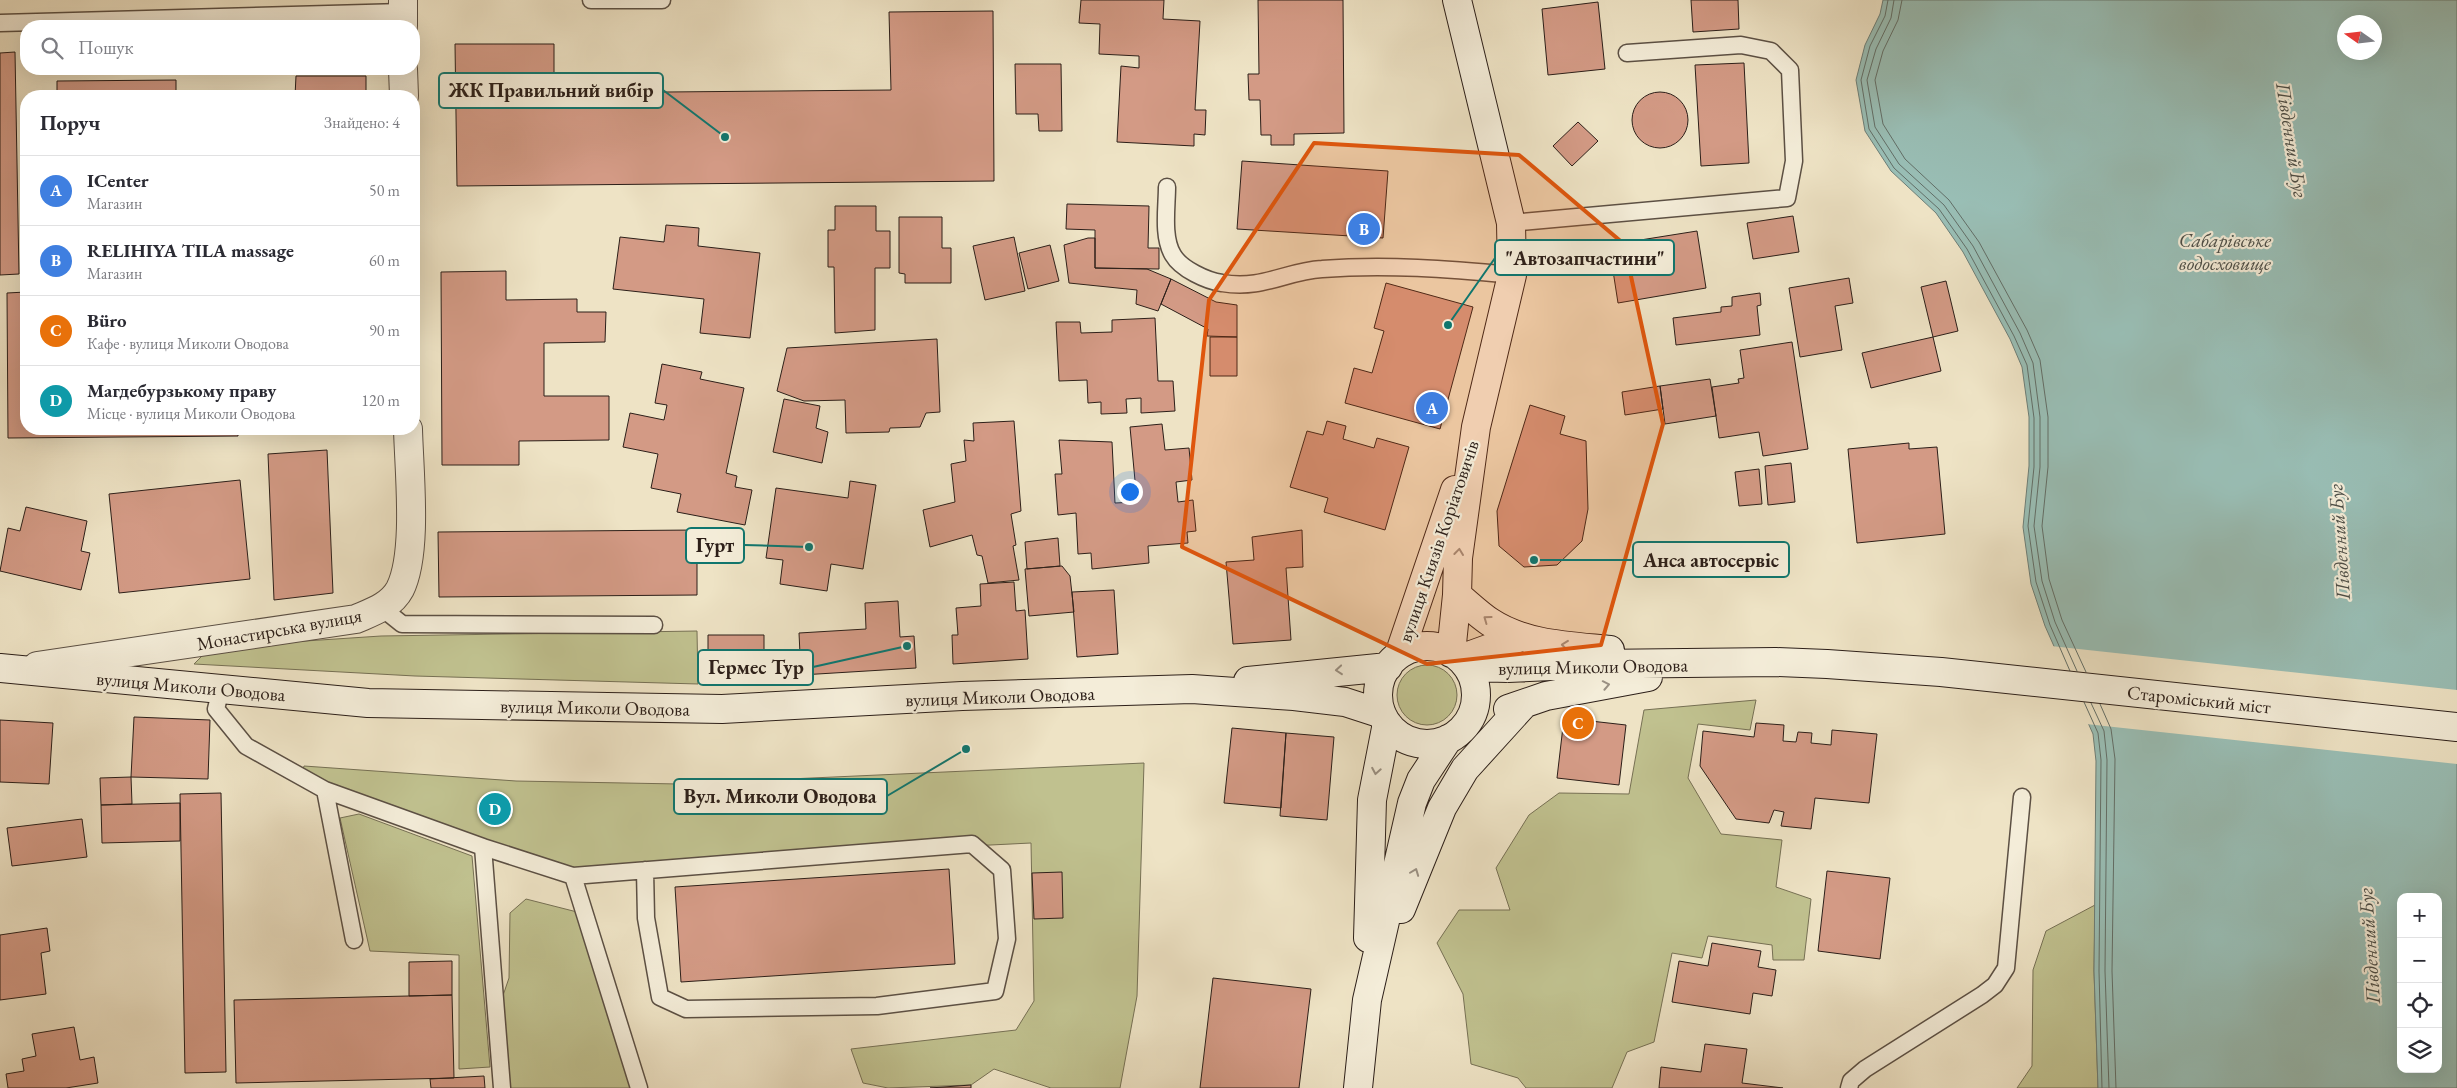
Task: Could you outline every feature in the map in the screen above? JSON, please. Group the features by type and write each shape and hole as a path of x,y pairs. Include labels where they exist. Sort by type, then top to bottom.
{"main road":[{"name":"вулиця Князів Коріатовичів","path":"1457,0 1511,223 1512,275 1476,427 1458,558 1459,660"},
{"path":"403,75 404,90"},
{"name":"вулиця Князів Коріатовичів","path":"1394,661 1476,427"},
{"name":"Монастирська вулиця","path":"123,667 356,619 382,608 399,591 408,566 410,540 408,435"},
{"name":"вулиця Миколи Оводова","path":"1457,595 1491,622 1522,637 1547,644 1718,663"},
{"name":"вулиця Миколи Оводова","path":"1459,660 1522,637"},
{"path":"1358,1088 1367,1000 1372,800 1384,718 1378,694 1379,684 1394,661 1409,650 1425,647 1441,648 1459,660 1472,678 1475,700 1458,730 1421,780 1412,803 1367,1000"},
{"name":"вулиця Миколи Оводова","path":"1459,660 1508,668 1595,664 1810,663 1941,672"},
{"name":"вулиця Миколи Оводова","path":"9,669 123,667 221,689 368,703 722,709 962,696 1192,689 1394,661"},
{"name":"вулиця Миколи Оводова","path":"1458,730 1546,696 1718,663"},
{"name":"Староміський міст","path":"1941,672 2457,727"},
{"name":"вулиця Миколи Оводова","path":"1192,689 1337,701 1384,718"},
{"path":"1367,1000 1415,870 1442,808 1466,769 1524,704"},
{"path":"1384,718 1401,737 1419,743 1429,744 1458,730"}],"lane":[{"path":"590,0 662,0"},
{"path":"90,20 403,13"},
{"path":"0,22 20,22"},
{"path":"1511,223 1787,198 1794,161 1790,70 1771,51 1741,45 1627,53"},
{"path":"1167,188 1167,236 1173,255 1196,273 1220,283 1255,285 1319,269 1378,266 1512,275"},
{"path":"382,608 402,624 654,625"},
{"path":"221,689 216,709 246,746 325,790 483,847 573,876 645,870 972,844 1002,870 1007,939 995,991 877,1006 686,1009 660,997 646,918 645,870"},
{"path":"325,790 354,940"},
{"path":"1849,1088 1850,1081 1865,1070 1982,995 1995,985 2006,968 2022,797"},
{"path":"483,847 502,1088"},
{"path":"573,876 639,1088"}],"highlighted area":[{"path":"1314,143 1519,155 1624,244 1663,424 1601,645 1427,664 1182,547 1209,300"}],"green space":[{"path":"697,631 698,684 415,676 194,664 206,652 245,645 381,636"},
{"path":"1421,665 1433,665 1449,673 1455,683 1457,695 1455,707 1449,717 1433,725 1421,725 1405,717 1397,701 1397,689 1405,673"},
{"path":"1756,700 1750,730 1698,724 1688,778 1721,834 1782,840 1776,887 1811,899 1804,960 1773,960 1772,945 1708,936 1702,958 1672,953 1654,1042 1627,1052 1612,1088 1526,1088 1518,1078 1471,1064 1463,994 1437,943 1459,910 1510,910 1496,868 1529,815 1559,793 1629,794 1644,710"},
{"path":"1144,763 1137,996 1120,1088 1051,1088 994,1069 971,1085 888,1088 863,1083 851,1049 1016,1030 1034,1001 1031,843 708,859 573,876 301,776 304,766 516,781 679,784"},
{"path":"359,814 472,856 490,1067 459,1069 459,955 370,951 340,818"},
{"path":"526,899 585,914 639,1088 502,1088 497,1013 509,978 510,913"},
{"path":"2095,905 2094,971 2098,1088 2017,1088 2032,1066 2033,970 2046,931"}],"water":[{"name":"Сабарівське водосховище","path":"1883,0 2457,0 2457,1088 2098,1088 2094,971 2096,761 2093,734 2045,626 2031,584 2023,527 2029,466 2029,417 2022,367 2010,339 1963,252 1936,213 1891,171 1865,131 1856,80 1865,45 1880,14"}],"pier":[{"path":"2051,646 2457,690 2457,764 2086,724"}],"building":[{"path":"1081,0 1164,0 1163,19 1200,21 1195,110 1206,110 1205,135 1194,134 1194,146 1117,142 1121,66 1139,68 1139,56 1099,54 1100,24 1079,23"},
{"path":"1258,0 1343,0 1344,133 1294,134 1294,145 1271,145 1271,135 1261,135 1260,100 1249,100 1248,74 1259,74"},
{"path":"1691,0 1738,0 1739,29 1693,32"},
{"path":"1598,2 1605,69 1548,75 1542,9"},
{"path":"993,11 994,181 457,186 455,44 554,44 554,93 891,90 889,12"},
{"path":"15,52 19,274 0,275 0,53"},
{"path":"1744,63 1749,163 1701,166 1695,65"},
{"path":"1015,64 1061,64 1062,131 1039,131 1038,114 1016,114"},
{"path":"296,76 366,76 366,90 295,90"},
{"path":"176,80 176,90 57,90 57,81"},
{"path":"1655,92 1665,92 1680,100 1686,109 1688,120 1686,131 1680,140 1665,148 1655,148 1644,143 1637,136 1632,125 1632,115 1637,104 1644,97"},
{"path":"1578,122 1598,141 1572,166 1553,146"},
{"path":"1242,161 1388,171 1383,238 1237,229"},
{"path":"1067,204 1149,206 1148,248 1159,248 1159,269 1095,268 1095,230 1066,229"},
{"path":"835,206 876,206 876,231 890,231 890,268 875,268 875,330 835,333 834,267 828,267 828,230 835,230"},
{"path":"1793,216 1799,252 1753,259 1747,223"},
{"path":"899,217 942,217 942,248 951,248 951,283 905,283 905,274 899,273"},
{"path":"666,225 699,228 698,246 760,253 750,338 700,333 704,299 613,289 620,237 664,242"},
{"path":"1697,231 1706,288 1618,303 1609,245"},
{"path":"1014,237 1025,291 985,300 973,246"},
{"path":"1088,238 1095,238 1095,268 1147,269 1171,279 1158,311 1136,304 1137,290 1069,283 1064,245"},
{"path":"1050,245 1059,281 1028,289 1019,253"},
{"path":"506,271 506,300 577,299 577,312 606,312 605,342 544,343 544,396 609,396 609,440 519,441 519,465 442,465 441,272"},
{"path":"1849,278 1853,303 1835,306 1842,350 1800,357 1789,288"},
{"path":"1171,279 1216,302 1237,305 1237,337 1207,336 1208,329 1161,304"},
{"path":"1946,281 1958,331 1933,337 1921,287"},
{"path":"1386,283 1473,307 1440,429 1345,403 1354,368 1372,373 1384,331 1374,328"},
{"path":"20,292 20,435 238,436 8,438 7,293"},
{"path":"1760,293 1761,305 1757,306 1760,335 1676,345 1673,318 1721,312 1721,307 1732,306 1732,297"},
{"path":"1155,318 1158,381 1173,381 1175,411 1141,413 1141,398 1126,399 1127,413 1101,414 1101,402 1088,403 1087,380 1059,381 1056,322 1080,322 1081,333 1112,332 1112,320"},
{"path":"1210,337 1237,337 1237,376 1210,376"},
{"path":"1933,337 1941,371 1871,388 1862,353"},
{"path":"937,339 940,412 926,413 920,427 890,428 889,432 846,433 845,400 804,401 777,391 787,348"},
{"path":"1792,342 1808,449 1763,456 1759,432 1719,438 1712,387 1739,383 1738,379 1744,378 1740,350"},
{"path":"662,364 702,372 700,379 744,388 726,473 737,476 735,487 752,490 745,525 677,512 681,494 651,488 658,454 623,447 630,413 664,420 667,405 655,403"},
{"path":"1710,379 1716,416 1665,424 1660,386"},
{"path":"1660,386 1663,409 1625,415 1622,392"},
{"path":"784,399 820,406 816,428 828,432 822,463 773,452"},
{"path":"1530,405 1565,416 1560,434 1586,441 1588,509 1582,541 1557,565 1524,567 1499,546 1497,511"},
{"path":"1014,421 1021,511 1011,514 1016,545 1013,546 1019,580 988,583 982,556 977,555 972,535 930,547 923,510 955,502 951,464 966,461 964,440 974,441 973,423"},
{"path":"1327,421 1346,426 1343,439 1374,448 1377,438 1409,447 1385,530 1324,512 1328,498 1290,487 1307,431 1323,435"},
{"path":"1162,424 1165,450 1189,448 1192,480 1176,482 1178,502 1193,500 1196,531 1187,532 1188,543 1148,546 1149,563 1092,569 1091,553 1078,554 1076,513 1058,515 1055,474 1062,474 1059,440 1112,442 1115,503 1137,502 1130,427"},
{"path":"1909,443 1909,449 1937,447 1945,534 1857,543 1848,449"},
{"path":"327,450 333,593 274,600 268,454"},
{"path":"1791,463 1795,502 1768,505 1765,466"},
{"path":"1759,469 1762,504 1739,506 1735,472"},
{"path":"240,480 250,579 119,593 109,494"},
{"path":"850,481 876,485 863,569 831,564 827,591 780,584 783,560 766,558 776,488 848,498"},
{"path":"26,507 87,521 81,551 90,553 81,590 0,571 8,528 20,531"},
{"path":"697,530 697,595 439,597 438,532"},
{"path":"1302,530 1303,567 1286,568 1291,640 1233,644 1226,562 1254,560 1252,537"},
{"path":"1058,538 1060,566 1027,569 1025,542"},
{"path":"1062,566 1070,576 1074,612 1029,616 1025,569"},
{"path":"1014,582 1016,611 1025,610 1028,659 953,664 952,635 958,635 956,608 981,606 980,584"},
{"path":"1114,590 1118,654 1077,657 1072,592"},
{"path":"898,601 900,637 914,636 916,668 801,675 799,633 866,629 865,603"},
{"path":"708,635 764,635 764,677 708,678"},
{"path":"134,717 210,720 208,779 131,777"},
{"path":"1564,718 1626,725 1619,785 1557,778"},
{"path":"0,720 53,723 49,784 0,782"},
{"path":"1756,723 1784,725 1783,741 1796,742 1798,732 1812,733 1811,743 1831,745 1832,730 1877,734 1869,803 1815,798 1811,829 1781,826 1784,812 1774,810 1769,823 1736,819 1700,766 1703,731 1754,737"},
{"path":"1232,728 1286,733 1281,808 1224,803"},
{"path":"1286,733 1334,737 1327,820 1280,816"},
{"path":"131,777 132,804 101,805 100,778"},
{"path":"221,793 226,1072 185,1073 180,794"},
{"path":"180,803 180,841 102,843 101,805"},
{"path":"82,819 87,857 12,866 7,828"},
{"path":"949,869 955,964 681,982 675,887"},
{"path":"1827,871 1890,878 1880,959 1818,951"},
{"path":"1062,872 1063,918 1034,919 1032,873"},
{"path":"47,928 50,951 41,953 46,994 0,1000 0,935"},
{"path":"1712,943 1761,951 1758,967 1776,970 1772,996 1753,993 1750,1014 1672,1002 1679,961 1708,966"},
{"path":"452,961 452,995 409,996 409,962"},
{"path":"1213,978 1311,989 1299,1088 1200,1088"},
{"path":"452,995 454,1078 236,1083 234,1000"},
{"path":"74,1027 80,1060 94,1057 98,1083 66,1088 8,1088 6,1074 24,1071 22,1059 36,1056 32,1034"},
{"path":"1705,1044 1747,1049 1742,1083 1783,1088 1659,1088 1661,1067 1701,1072"},
{"path":"484,1076 485,1088 431,1088 430,1079"},
{"path":"971,1085 971,1088 930,1088"}],"place":[{"name":"ЖК Правильний вибір","path":"725,137"},
{"name":"RELIHIYA TILA massage","path":"1364,229"},
{"name":"\"Автозапчастини\"","path":"1448,325"},
{"name":"ICenter","path":"1432,408"},
{"name":"Гурт","path":"809,547"},
{"name":"Анса автосервіс","path":"1534,560"},
{"name":"Гермес Тур","path":"907,646"},
{"name":"Büro","path":"1578,723"},
{"name":"Вул. Миколи Оводова","path":"966,749"},
{"name":"Магдебурзькому праву","path":"495,809"}],"water label":[{"name":"Південний Буг","path":"2292,140"},
{"name":"Південний Буг","path":"2339,542"},
{"name":"Південний Буг","path":"2369,946"}]}
